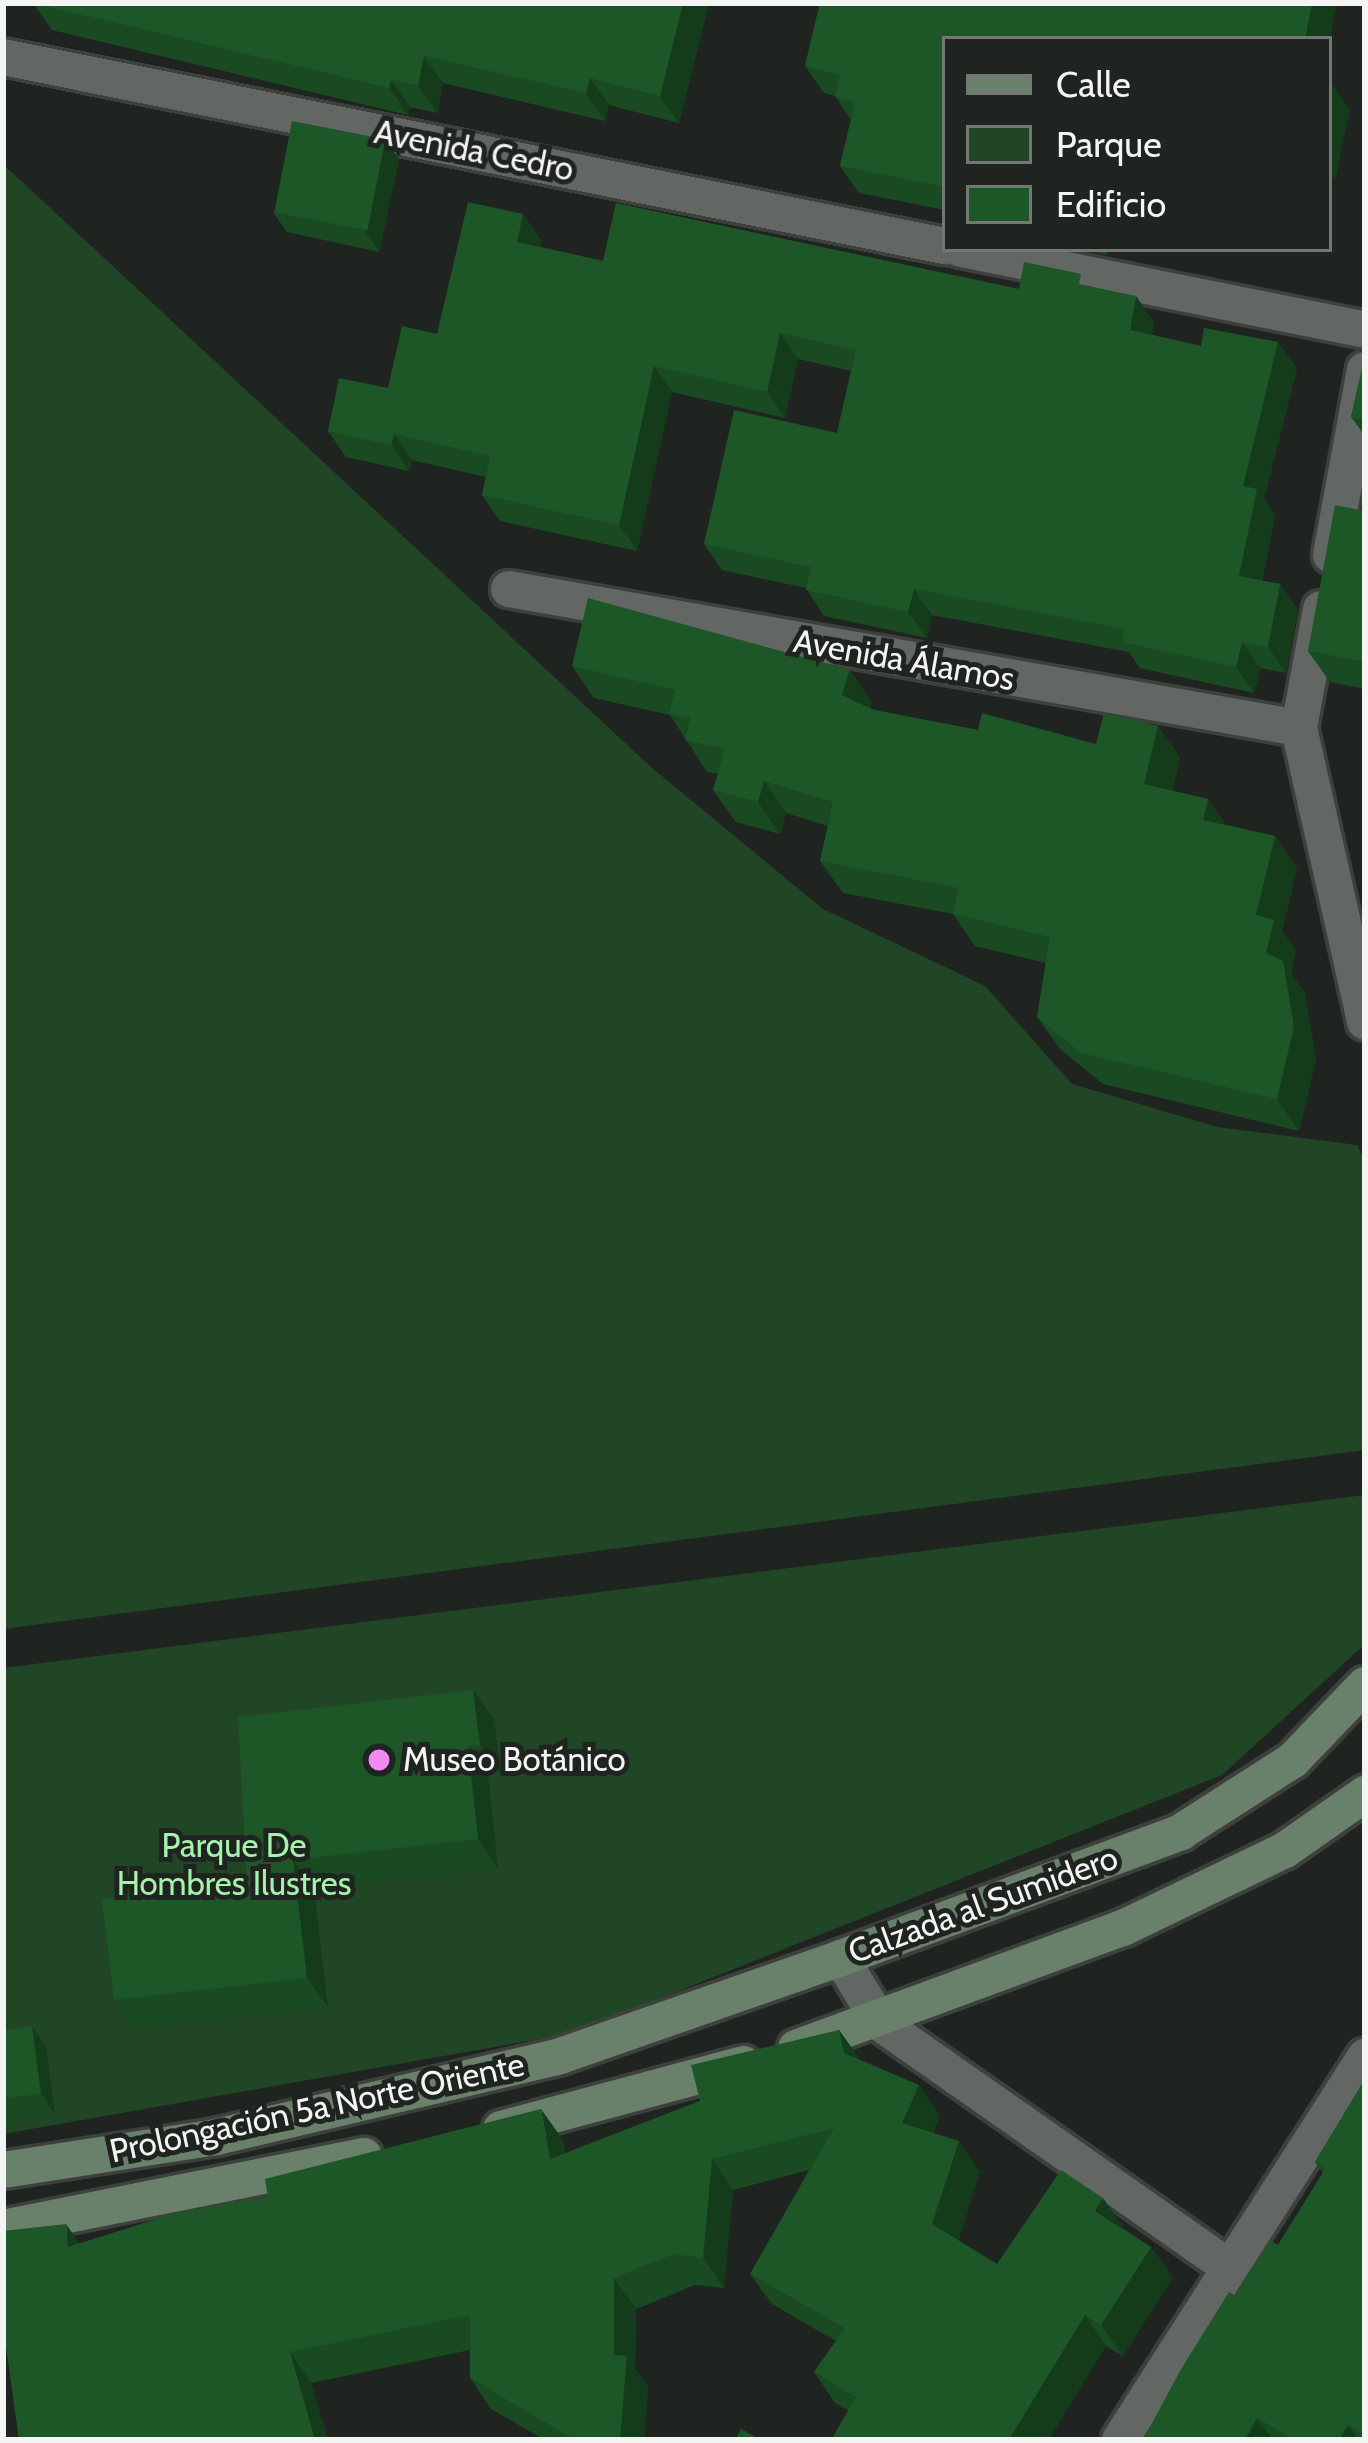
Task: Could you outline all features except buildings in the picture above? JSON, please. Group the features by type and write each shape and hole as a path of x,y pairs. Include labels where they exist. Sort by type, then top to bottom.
{"main road":[{"name":"Calzada al Sumidero","path":"560,2056 1180,1832 1293,1760 1365,1684"},
{"name":"Calzada al Sumidero","path":"561,2117 880,2023 1123,1928 1285,1850 1365,1794"},
{"name":"Prolongación 5a Norte Oriente","path":"3,2170 216,2137 560,2056"},
{"name":"Prolongación 5a Norte Oriente","path":"468,2136 561,2117"},
{"name":"Prolongación 5a Norte Oriente","path":"3,2228 398,2150"}],"street":[{"name":"Avenida Cedro","path":"3,57 942,245"},
{"path":"976,252 1365,330"},
{"path":"1365,370 1299,728 1365,1022"},
{"name":"Avenida Álamos","path":"509,589 1299,728"},
{"path":"841,1958 880,2023 1229,2267"},
{"path":"1120,2440 1365,2057"}],"green space":[{"path":"3,164 652,768 823,909 985,986 1072,1084 1217,1127 1357,1145 1365,1161 1365,1450 3,1629"},
{"name":"Parque De Hombres Ilustres","path":"1365,1495 1365,1644 1222,1775 573,2033 3,2134 3,1668"}],"place":[{"name":"Museo Botánico","path":"379,1760"}]}
